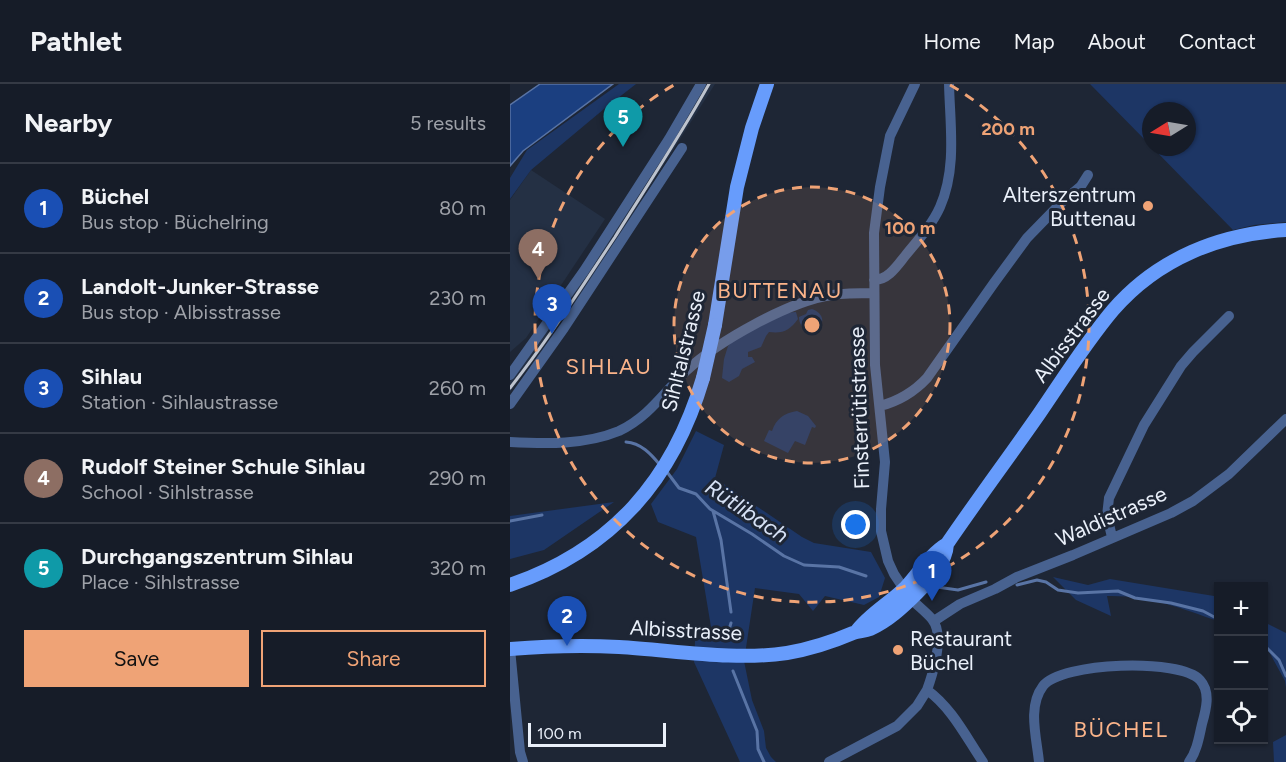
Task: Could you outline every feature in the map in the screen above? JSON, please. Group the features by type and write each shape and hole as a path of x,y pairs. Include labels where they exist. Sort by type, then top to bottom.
{"main road":[{"name":"Sihltalstrasse","path":"510,585 557,565 585,549 607,532 649,489 683,433 703,378 715,325 739,178 752,128 767,84"},
{"name":"Albisstrasse","path":"510,649 543,646 594,646 767,655 819,646 872,628 893,615 908,594 930,579 947,551 947,544 1094,335 1131,292 1153,274 1206,245 1244,235 1286,230"}],"street":[{"path":"510,375 584,271 669,139 701,84"},
{"name":"Finsterrütistrasse","path":"915,84 890,136 874,233 874,364 885,462 880,509 881,531 888,561 908,594 934,621"},
{"path":"874,280 884,278 900,262 924,233 940,208 950,173 952,151 949,84"},
{"path":"510,404 564,328 682,148"},
{"path":"880,406 908,395 927,378 1027,238 1081,186 1088,175"},
{"path":"510,442 566,442 592,439 618,431 638,421 686,371 707,353 750,327 811,300 831,295 874,292"},
{"path":"1112,537 1107,516 1109,498 1144,425 1178,370 1229,316"},
{"name":"Waldistrasse","path":"934,621 960,604 1017,577 1171,513 1193,501 1229,474 1286,419"},
{"path":"829,762 897,726 917,706 927,690 935,663 937,632 934,621"},
{"path":"510,649 520,752 523,762"},
{"path":"1039,762 1034,719 1040,692 1048,681 1063,674 1089,668 1151,666 1185,671 1198,678 1204,687 1206,707 1195,752 1189,762"},
{"path":"927,690 948,708 983,762"}],"shaded area":[{"path":"540,84 613,84 523,151 510,166 510,105"},
{"path":"619,84 636,84 531,170 510,199 510,178 527,150"},
{"path":"706,84 715,84 600,265 510,392 510,381"},
{"path":"1090,84 1286,84 1286,222 1254,225 1233,230 1161,156 1196,156 1196,102 1142,102 1142,137"},
{"path":"531,170 605,219 526,338 510,352 510,200"},
{"path":"812,309 821,315 822,322 809,332 802,326 799,317"},
{"path":"796,312 798,319 792,326 782,332 769,332 761,347 748,352 748,357 752,357 755,362 742,369 739,376 729,382 722,378 728,346 741,331 782,313"},
{"path":"797,411 808,416 816,426 812,427 805,445 795,441 788,453 764,441 769,430 772,431 781,417"},
{"path":"696,431 724,445 715,478 814,543 871,552 885,578 879,597 864,605 825,596 813,611 799,594 755,588 744,661 752,700 764,731 766,748 776,762 740,762 694,662 695,641 712,633 696,537 658,522 651,504 677,469"},
{"path":"614,502 544,550 510,559 510,516"},
{"path":"1053,577 1088,585 1110,579 1214,596 1214,620 1151,600 1107,596 1111,616 1076,600"},
{"path":"1268,624 1286,633 1286,688 1285,681 1268,650"},
{"path":"1286,735 1286,762 1274,762 1273,742"}],"waterway":[{"name":"Rütlibach","path":"626,442 641,447 660,465"},
{"name":"Rütlibach","path":"667,472 679,488 696,494 710,509 784,556 804,565 839,567 866,576"},
{"path":"713,511 721,540 731,612"},
{"path":"510,521 542,515"},
{"path":"1017,585 1037,580 1046,582 1058,590 1078,593 1118,591 1135,598 1171,603 1203,611 1214,617"},
{"path":"937,587 958,590 986,582"},
{"path":"727,636 731,623"},
{"path":"1268,649 1279,660 1286,676"},
{"path":"733,671 757,731 758,749 764,762"}],"railway":[{"path":"510,388 551,333 615,237 709,84"}],"place":[{"name":"Durchgangszentrum Sihlau","path":"623,147"},
{"name":"Alterszentrum Buttenau","path":"1148,206"},
{"name":"Rudolf Steiner Schule Sihlau","path":"538,279"},
{"name":"Sihlau","path":"552,334"},
{"name":"Büchel","path":"932,601"},
{"name":"Landolt-Junker-Strasse","path":"567,646"},
{"name":"Restaurant Büchel","path":"898,650"}],"district":[{"name":"BUTTENAU","path":"780,290"},
{"name":"SIHLAU","path":"609,366"},
{"name":"BÜCHEL","path":"1121,729"}]}
